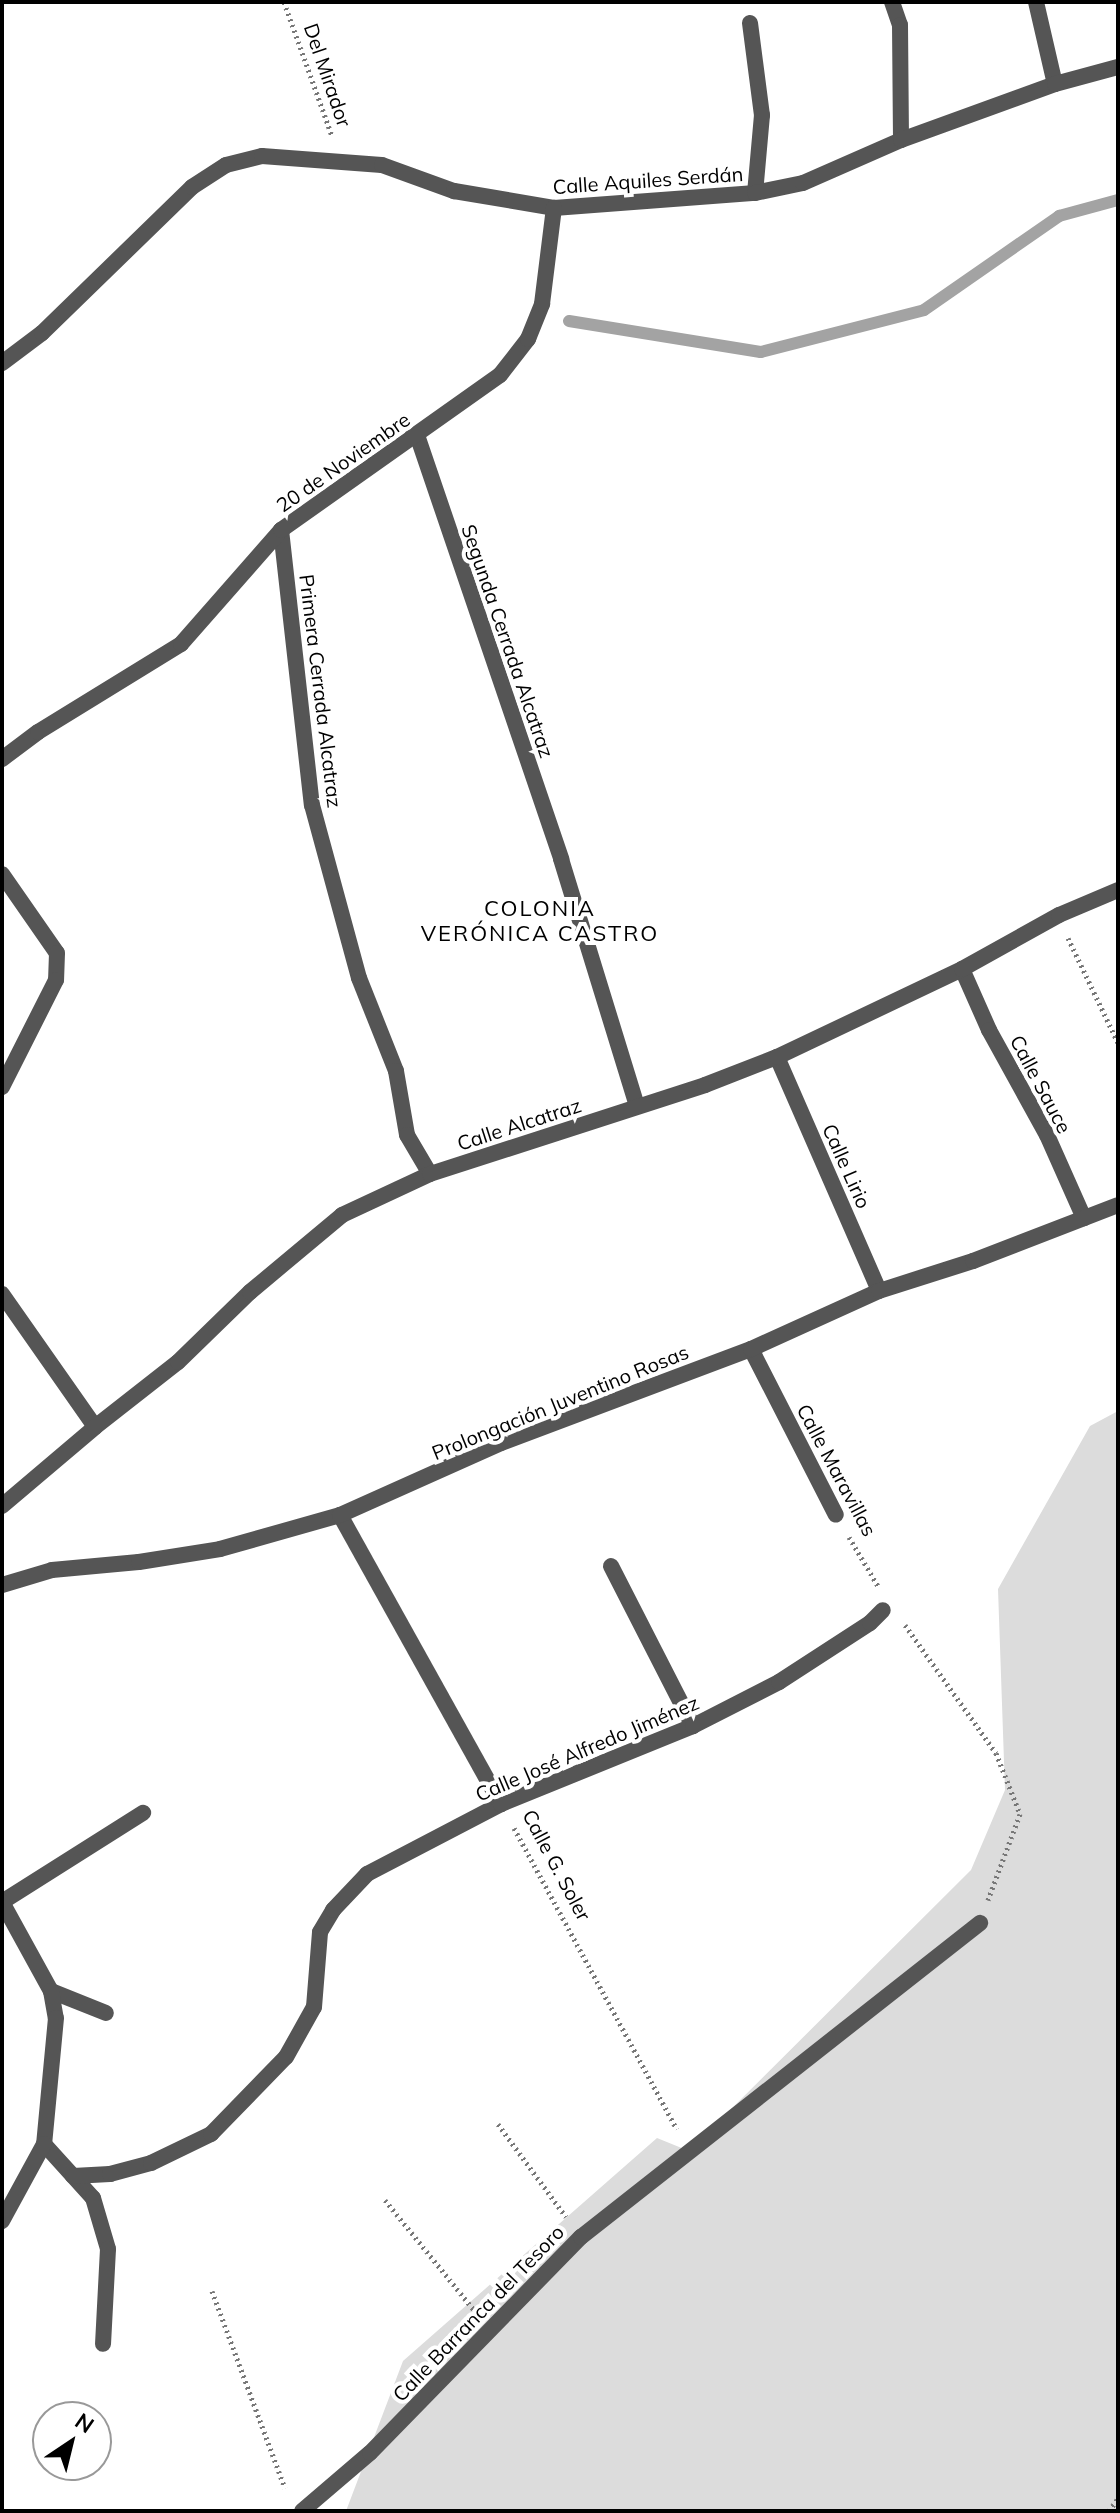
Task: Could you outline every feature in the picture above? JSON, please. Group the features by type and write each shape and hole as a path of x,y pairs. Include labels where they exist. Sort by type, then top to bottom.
{"street":[{"path":"892,2 900,25 901,140"},
{"path":"1036,2 1055,84"},
{"path":"750,23 762,115 755,193"},
{"name":"Calle Aquiles Serdán","path":"2,363 42,333 192,187 226,165 262,156 382,165 454,191 554,208 755,193 803,183 901,140 1055,84 1118,67"},
{"name":"20 de Noviembre","path":"2,759 38,732 181,644 281,530 500,375 528,339 542,304 554,208"},
{"name":"Segunda Cerrada Alcatraz","path":"417,435 561,859 637,1106"},
{"name":"Primera Cerrada Alcatraz","path":"281,530 312,805 359,978 396,1071 407,1135 430,1174"},
{"path":"2,874 57,953 56,980 2,1087"},
{"name":"Calle Alcatraz","path":"2,1506 178,1362 250,1292 342,1215 430,1174 777,1057 962,969 1059,915 1118,890"},
{"name":"Calle Sauce","path":"962,969 989,1030 1047,1135 1084,1218"},
{"name":"Calle Lirio","path":"777,1057 879,1291"},
{"name":"Prolongación Juventino Rosas","path":"2,1585 52,1570 139,1562 220,1549 340,1515 501,1443 751,1349 879,1291 973,1261 1118,1205"},
{"path":"2,1294 95,1427"},
{"name":"Calle Maravillas","path":"751,1349 836,1515"},
{"name":"Calle G. Soler","path":"340,1515 501,1804"},
{"path":"611,1566 693,1726"},
{"name":"Calle José Alfredo Jiménez","path":"73,2176 110,2174 151,2163 211,2134 286,2057 314,2007 320,1932 333,1910 367,1874 501,1804 693,1726 779,1682 870,1623 883,1610"},
{"path":"2,2221 44,2144 56,2018 51,1991 2,1902 143,1813"},
{"name":"Calle Barranca del Tesoro","path":"302,2511 370,2453 581,2237 980,1923"},
{"path":"51,1991 106,2013"},
{"path":"44,2144 93,2198 108,2249 103,2344"}],"path":[{"name":"Del Mirador","path":"284,2 340,160"},
{"path":"1059,915 1080,969 1118,1043"},
{"name":"Calle Maravillas","path":"836,1515 885,1597 883,1610"},
{"path":"883,1610 900,1618 996,1753 1020,1814 980,1923"},
{"name":"Calle G. Soler","path":"501,1804 688,2151"},
{"path":"498,2124 581,2237"},
{"path":"385,2200 489,2328"},
{"path":"212,2291 288,2496"},
{"path":"1109,2511 1118,2498"}],"shaded area":[{"path":"1118,1411 1118,2511 346,2511 403,2361 657,2138 689,2151 971,1870 1005,1790 998,1589 1090,1426"}],"waterway":[{"path":"569,321 761,352 924,310 1059,216 1118,200"}],"district":[{"name":"COLONIA VERÓNICA CASTRO","path":"540,920"}]}
